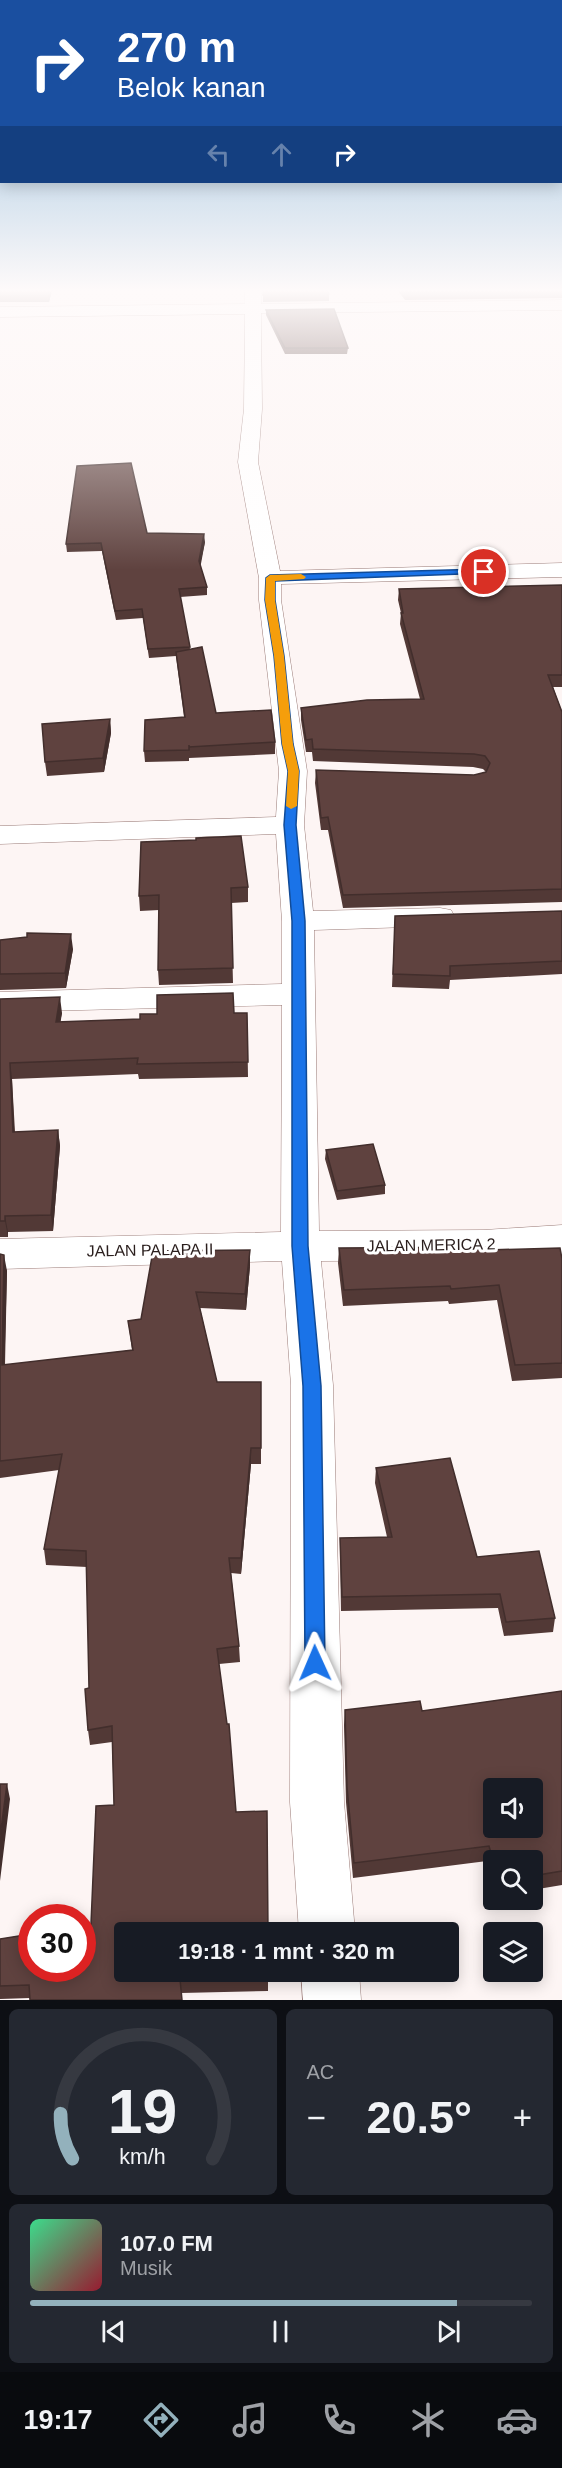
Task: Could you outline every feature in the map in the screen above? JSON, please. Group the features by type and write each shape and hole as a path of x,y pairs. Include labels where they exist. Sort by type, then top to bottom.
{"street":[{"path":"253,383 248,462 270,578 270,600 279,656 288,744 304,772 290,825 298,921 300,1246 312,1386 317,1802 326,1922"},
{"path":"270,578 562,570"},
{"path":"0,835 290,825"},
{"path":"298,921 466,916"},
{"path":"0,1002 299,994"},
{"name":"JALAN MERICA 2","path":"300,1246 484,1245 562,1240"},
{"name":"JALAN PALAPA II","path":"0,1254 300,1246"},
{"path":"331,1982 332,2000"}],"building":[{"path":"131,463 147,533 204,534 199,561 207,587 179,589 190,647 148,649 142,609 115,611 101,543 66,544 77,466"},
{"path":"562,585 562,675 548,675 562,712 562,889 343,895 328,817 321,818 316,770 474,775 486,772 490,763 485,756 474,754 313,749 312,739 306,740 301,708 367,700 424,699 401,613 403,613 399,589"},
{"path":"202,647 216,713 271,710 275,742 189,747 189,750 144,751 145,720 185,717 176,652"},
{"path":"110,719 103,758 45,762 42,724"},
{"path":"241,836 248,887 231,888 233,968 158,970 159,895 139,896 141,842"},
{"path":"562,911 562,961 450,966 450,976 393,974 395,916"},
{"path":"27,933 71,934 65,973 0,974 0,940 27,937"},
{"path":"233,993 234,1013 247,1013 248,1062 137,1064 138,1058 10,1063 13,1132 58,1130 51,1215 5,1216 5,1221 0,1221 0,999 60,997 56,1022 140,1019 140,1014 157,1014 157,995"},
{"path":"373,1144 385,1185 337,1191 326,1150"},
{"path":"486,1247 487,1250 560,1248 562,1259 562,1363 515,1365 499,1285 451,1289 450,1286 344,1290 339,1248"},
{"path":"250,1250 245,1294 196,1292 217,1382 261,1382 261,1448 251,1448 241,1558 229,1558 239,1646 217,1649 227,1724 229,1724 236,1812 267,1811 268,1922 114,1922 114,1982 180,1982 182,2000 30,2000 29,1985 0,1986 0,1939 18,1936 18,1982 96,1982 96,1904 92,1904 96,1806 114,1805 112,1726 88,1730 85,1689 89,1688 86,1551 44,1549 62,1454 0,1461 0,1254 4,1255 2,1365 133,1350 128,1321 141,1319 153,1251"},
{"path":"450,1458 477,1557 539,1551 555,1618 506,1622 500,1594 342,1597 340,1538 392,1537 376,1468"},
{"path":"562,1691 562,1871 543,1874 543,1850 490,1850 489,1846 354,1863 347,1787 345,1710 420,1701 422,1711"},
{"path":"0,1784 7,1784 0,1837"}],"slow traffic":[{"path":"291,806 293,771 270,600 270,578 301,577"}],"route":[{"path":"315,1663 312,1386 300,1246 298,921 290,825 293,771 270,600 270,578 484,572"}]}
